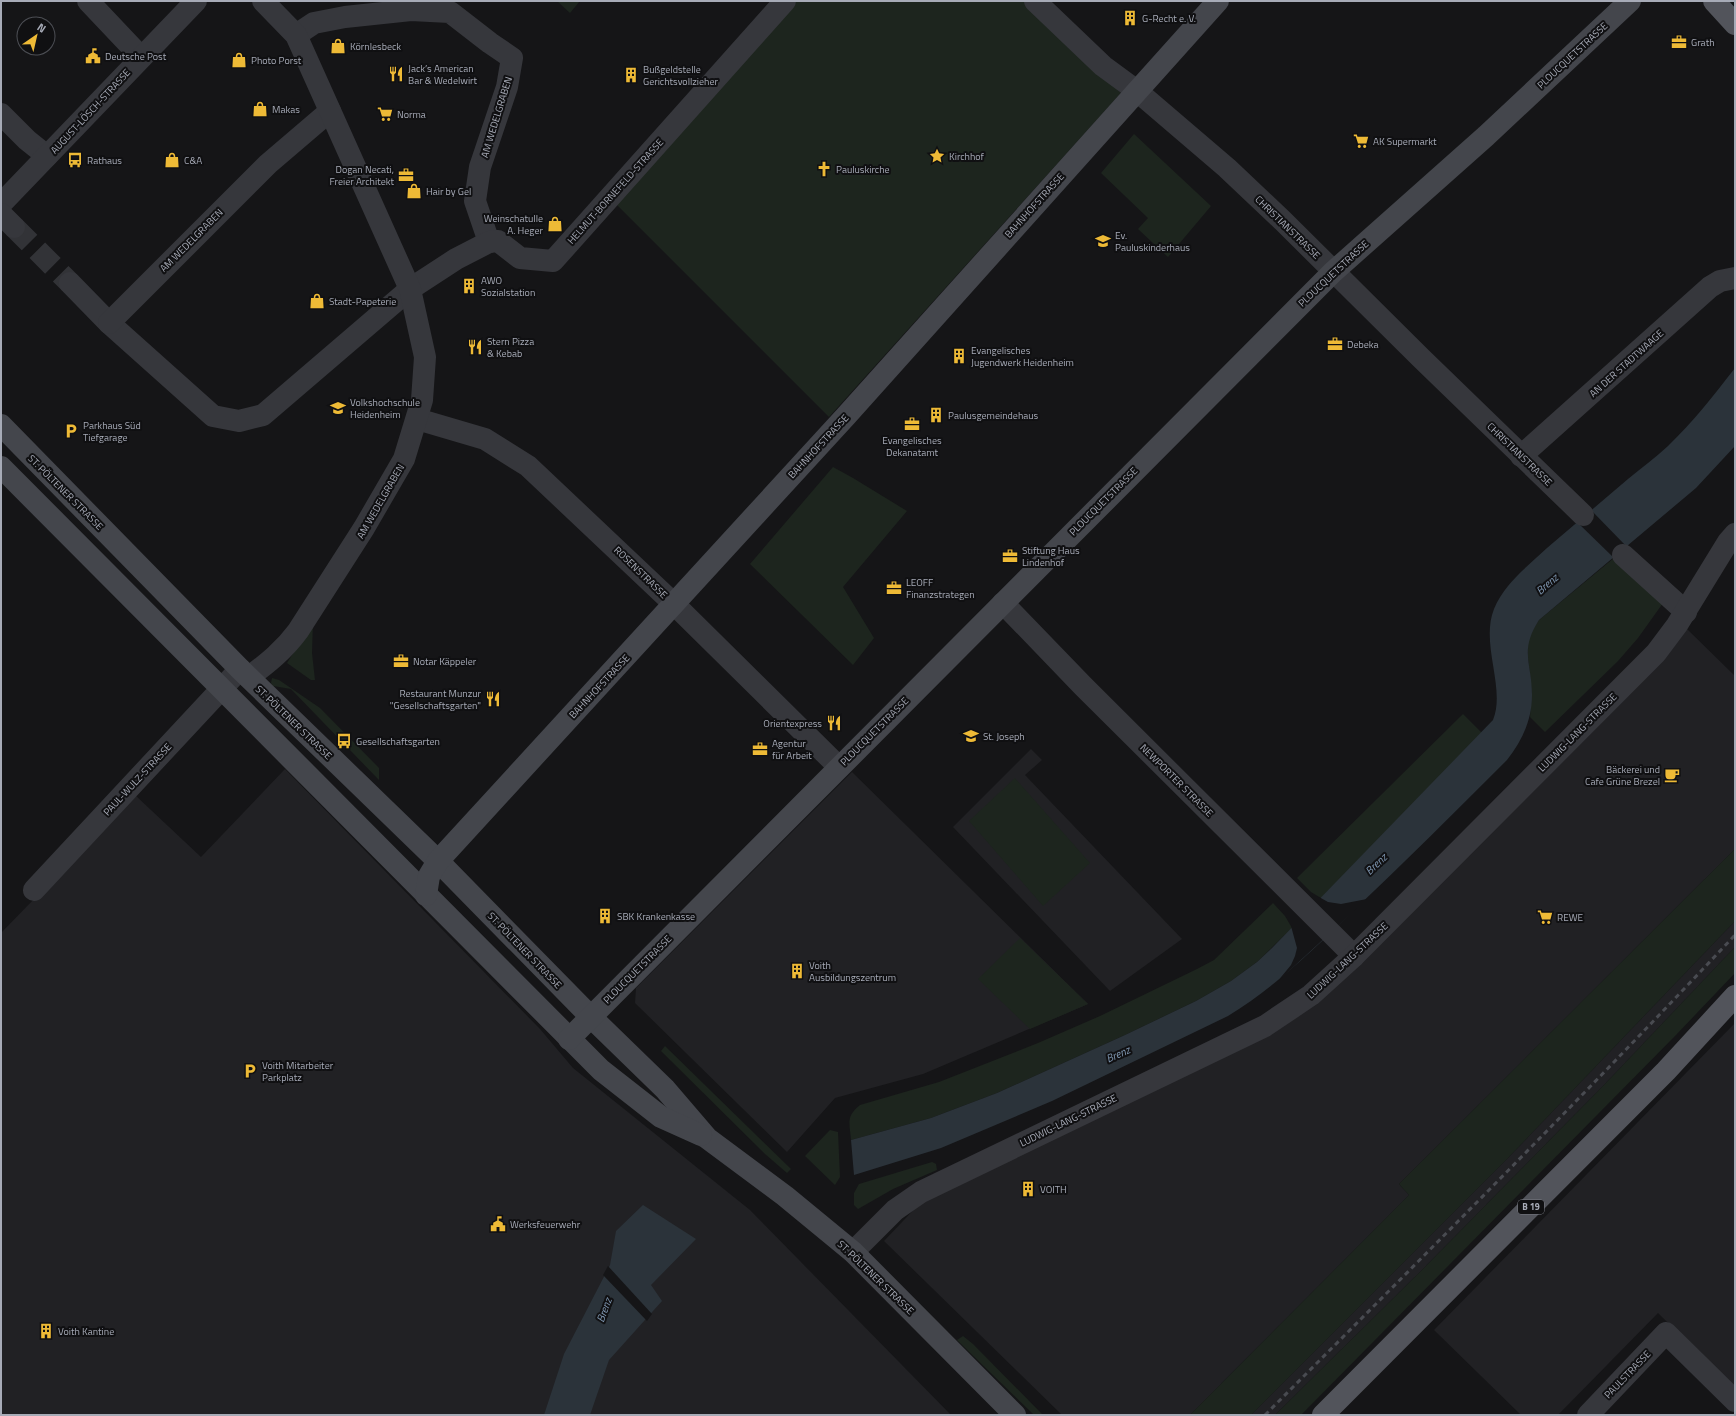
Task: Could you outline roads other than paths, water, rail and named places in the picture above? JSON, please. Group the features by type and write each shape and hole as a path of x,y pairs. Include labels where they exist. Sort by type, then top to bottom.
{"main road":[{"name":"BAHNHOFSTRASSE","path":"426,895 429,876 438,861 836,426 1218,1"},
{"name":"PLOUCQUETSTRASSE","path":"590,1016 1334,272 1486,136 1630,1"},
{"path":"1714,1 1735,24"},
{"name":"ST. PÖLTENER STRASSE","path":"1,426 244,673 438,861 590,1016 665,1089 708,1138 785,1196 852,1252 1014,1415"},
{"name":"ST. PÖLTENER STRASSE","path":"1,467 569,1039 602,1070 661,1117 708,1138"},
{"name":"B 19","path":"1323,1415 1660,1077 1735,996"},
{"path":"569,1039 590,1016"}],"street":[{"path":"88,1 141,57"},
{"name":"AUGUST-LÖSCH-STRASSE","path":"1,204 196,1"},
{"name":"AM WEDELGRABEN","path":"244,673 275,658 287,646 364,528 404,459 422,400 425,357 410,289 296,35 263,1"},
{"name":"HELMUT-BORNEFELD-STRASSE","path":"489,242 498,241 520,258 553,261 785,1"},
{"name":"CHRISTIANSTRASSE","path":"1035,1 1103,66 1137,91 1227,168 1583,515"},
{"name":"AM WEDELGRABEN","path":"296,35 314,23 344,17 411,10 450,12 512,58 507,87 480,167 475,201 489,242"},
{"name":"AM WEDELGRABEN","path":"109,323 268,164 330,112"},
{"path":"1,114 27,140 47,156"},
{"path":"70,283 109,323 212,416 239,421 263,415 410,289 456,259 489,242"},
{"name":"AN DER STADTWAAGE","path":"1521,456 1710,287 1720,282 1735,278"},
{"name":"ROSENSTRASSE","path":"417,419 485,439 528,466 674,604 838,767"},
{"name":"LUDWIG-LANG-STRASSE","path":"852,1252 895,1210 921,1192 1265,1026 1311,995 1354,956 1656,653 1671,635 1728,542 1735,534"},
{"path":"1623,556 1686,612"},
{"name":"NEWPORTER STRASSE","path":"1003,603 1083,686 1354,956"},
{"name":"PAUL-WULZ-STRASSE","path":"34,890 222,688 244,673"},
{"name":"PAULSTRASSE","path":"1588,1415 1666,1333 1735,1401"}],"water":[{"name":"Brenz","path":"1735,368 1735,446 1696,488 1539,620 1529,640 1528,649 1532,704 1528,722 1522,738 1507,760 1308,954 1277,981 1228,1016 1052,1101 941,1148 854,1175 851,1140 931,1118 997,1093 1196,1001 1231,981 1257,962 1493,720 1497,694 1491,651 1490,623 1494,609 1510,583 1547,548 1668,446 1695,418"},
{"name":"Brenz","path":"643,1205 696,1239 651,1285 662,1301 609,1360 590,1415 544,1415 564,1354 610,1265 616,1231"}],"tunnel":[{"path":"14,227 70,283"}],"railway":[{"path":"1265,1415 1561,1117 1735,935"}],"place":[{"name":"G-Recht e. V.","path":"1130,18"},
{"name":"Grath","path":"1679,42"},
{"name":"Körnlesbeck","path":"338,46"},
{"name":"Deutsche Post","path":"93,56"},
{"name":"Photo Porst","path":"239,60"},
{"name":"Jack’s American Bar & Wedelwirt","path":"396,74"},
{"name":"Bußgeldstelle Gerichtsvollzieher","path":"631,75"},
{"name":"Makas","path":"260,109"},
{"name":"Norma","path":"385,114"},
{"name":"AK Supermarkt","path":"1361,141"},
{"name":"Kirchhof","path":"937,156"},
{"name":"Rathaus","path":"75,160"},
{"name":"C&A","path":"172,160"},
{"name":"Pauluskirche","path":"824,169"},
{"name":"Dogan Necati, Freier Architekt","path":"406,175"},
{"name":"Hair by Gel","path":"414,191"},
{"name":"Weinschatulle A. Heger","path":"555,224"},
{"name":"Ev. Pauluskinderhaus","path":"1103,241"},
{"name":"AWO Sozialstation","path":"469,286"},
{"name":"Stadt-Papeterie","path":"317,301"},
{"name":"Debeka","path":"1335,344"},
{"name":"Stern Pizza & Kebab","path":"475,347"},
{"name":"Evangelisches Jugendwerk Heidenheim","path":"959,356"},
{"name":"Volkshochschule Heidenheim","path":"338,408"},
{"name":"Paulusgemeindehaus","path":"936,415"},
{"name":"Evangelisches Dekanatamt","path":"912,424"},
{"name":"Parkhaus Süd Tiefgarage","path":"71,431"},
{"name":"Stiftung Haus Lindenhof","path":"1010,556"},
{"name":"LEOFF Finanzstrategen","path":"894,588"},
{"name":"Notar Käppeler","path":"401,661"},
{"name":"Restaurant Munzur \"Gesellschaftsgarten\"","path":"493,699"},
{"name":"Orientexpress","path":"834,723"},
{"name":"St. Joseph","path":"971,736"},
{"name":"Gesellschaftsgarten","path":"344,741"},
{"name":"Agentur für Arbeit","path":"760,749"},
{"name":"Bäckerei und Cafe Grüne Brezel","path":"1672,775"},
{"name":"SBK Krankenkasse","path":"605,916"},
{"name":"REWE","path":"1545,917"},
{"name":"Voith Ausbildungszentrum","path":"797,971"},
{"name":"Voith Mitarbeiter Parkplatz","path":"250,1071"},
{"name":"VOITH","path":"1028,1189"},
{"name":"Werksfeuerwehr","path":"498,1224"},
{"name":"Voith Kantine","path":"46,1331"}]}
